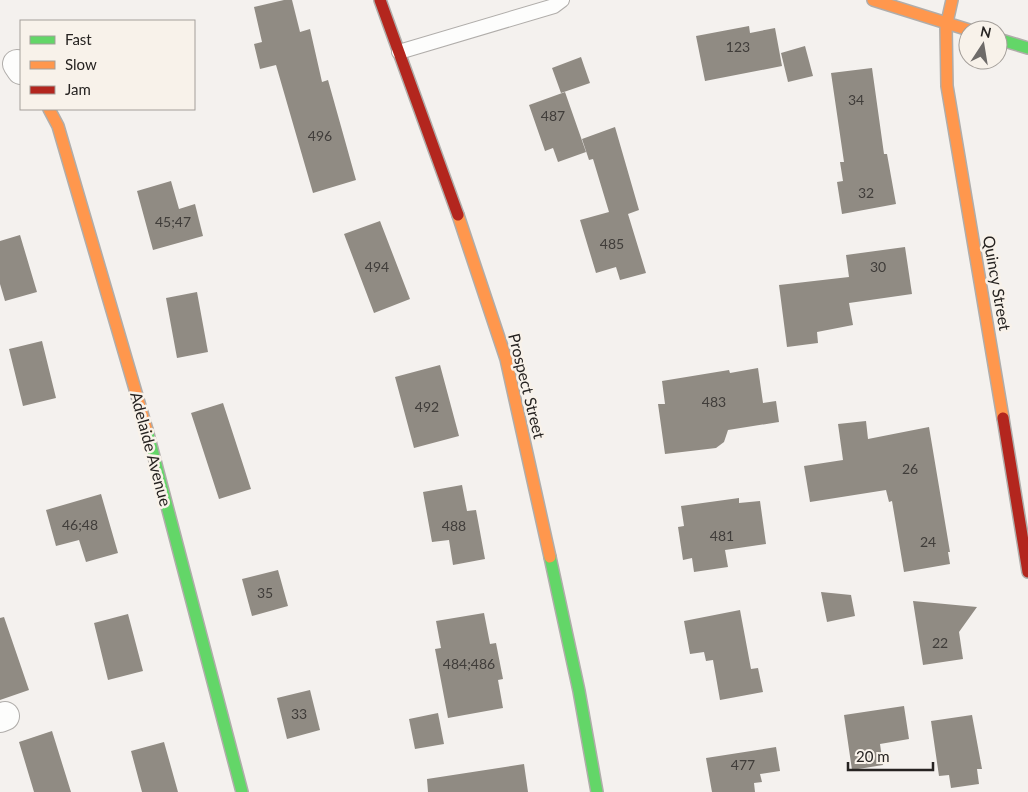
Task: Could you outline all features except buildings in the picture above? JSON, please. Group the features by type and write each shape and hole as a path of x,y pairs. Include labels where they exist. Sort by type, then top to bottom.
{"street":[{"name":"Prospect Street","path":"380,0 460,220 506,359 579,692 597,792"},
{"path":"873,0 958,26"},
{"name":"Quincy Street","path":"952,0 947,23 947,86 994,358 1028,572"},
{"path":"1008,42 1028,48"},
{"name":"Adelaide Avenue","path":"50,110 58,126 146,427 242,792"}],"lane":[{"path":"399,52 554,6 562,0"}],"traffic: fast":[{"path":"1008,42 1028,48"},
{"path":"147,430 242,792"},
{"path":"550,557 579,691 597,792"}],"traffic: slow":[{"path":"873,0 958,27"},
{"path":"952,0 946,27 947,86 1003,418"},
{"path":"50,110 58,126 147,430"},
{"path":"458,215 506,359 550,557"}],"traffic: jam":[{"path":"380,0 458,215"},
{"path":"1003,418 1028,572"}]}
